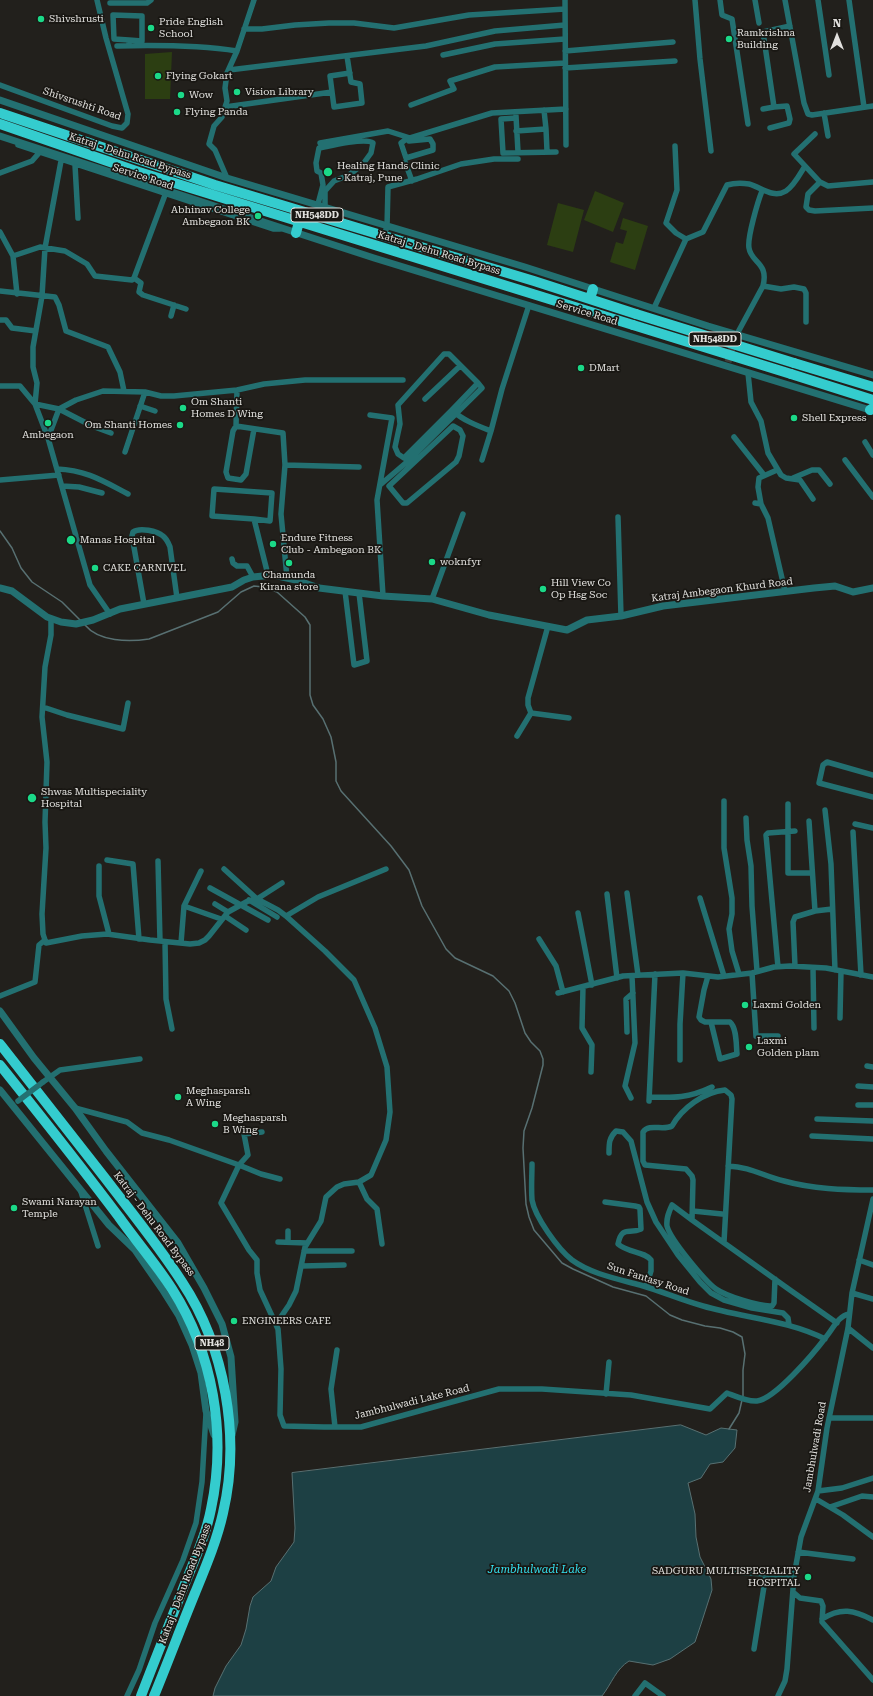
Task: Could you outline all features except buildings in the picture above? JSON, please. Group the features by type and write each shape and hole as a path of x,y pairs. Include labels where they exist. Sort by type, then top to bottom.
{"highway":[{"name":"Katraj - Dehu Road Bypass","path":"0,113 224,188 386,231 592,294 636,314 873,387"},
{"name":"Katraj - Dehu Road Bypass","path":"0,124 139,172 873,400"},
{"path":"296,233 299,222"},
{"name":"Katraj - Dehu Road Bypass","path":"0,1044 119,1197 183,1283 205,1324 225,1389 230,1445 229,1470 224,1512 213,1547 154,1696"},
{"name":"Katraj - Dehu Road Bypass","path":"0,1064 109,1204 172,1289 193,1329 213,1391 218,1445 217,1469 211,1509 202,1543 141,1696"}],"street":[{"name":"Shivsrushti Road","path":"0,84 112,126 122,128 125,126 127,124 128,114 106,38 97,0"},
{"path":"110,3 147,3 151,0"},
{"path":"224,188 227,178 215,150 209,144 214,126 222,117 227,101 226,81 228,70 237,51 254,0"},
{"path":"565,0 566,145"},
{"path":"695,0 700,59 711,151"},
{"path":"720,0 722,16 732,18 748,124"},
{"path":"755,0 758,23"},
{"path":"785,0 808,114 812,115 873,106"},
{"path":"818,0 829,75"},
{"path":"849,0 864,107"},
{"path":"244,29 262,29 329,23 394,28 469,15 565,9"},
{"path":"117,46 129,43 142,41 142,16 113,15 114,40 129,43 207,46 237,51"},
{"path":"228,70 426,46 495,31 565,25"},
{"path":"774,107 763,32 790,26"},
{"path":"443,55 495,44 565,38"},
{"path":"565,51 673,42"},
{"path":"347,56 350,73 351,83 360,84 362,104 334,107 330,76 350,73"},
{"path":"411,104 454,89 450,81 495,67 565,66 675,61"},
{"path":"225,107 332,92"},
{"path":"0,100 227,178 321,205 386,231 388,186 412,181 461,164 494,159 518,159"},
{"path":"763,109 787,106 790,122 770,128"},
{"path":"320,144 388,131 405,139 412,142 430,138 433,144 433,150 406,158 401,143 405,139 492,113 566,108"},
{"path":"544,110 547,151"},
{"path":"515,111 518,152"},
{"path":"824,113 828,136"},
{"path":"516,118 501,119 503,153 556,152"},
{"path":"516,131 546,129"},
{"path":"815,134 794,154 820,182 832,187 873,182"},
{"name":"Service Road","path":"0,136 296,233 724,363 748,373 872,410"},
{"path":"359,140 370,141 372,143 372,153 364,164 350,175 334,182 325,191 321,205 323,180 321,173 317,171 319,148 359,140"},
{"name":"Service Road","path":"15,141 18,145 61,161 165,195 273,229 284,228"},
{"path":"675,146 677,190 666,223 676,233 686,239"},
{"path":"0,173 32,161 39,153"},
{"path":"35,404 37,383 33,367 33,347 42,296 45,248 61,161"},
{"path":"405,162 412,181"},
{"path":"75,165 78,218"},
{"path":"654,308 686,239 703,232 727,185 736,183 749,184 762,191 778,193 785,191 794,182 805,166"},
{"path":"820,182 808,194 806,206 809,210 873,208"},
{"path":"733,339 763,286 765,277 764,272 749,248 749,236 762,191"},
{"path":"134,278 165,195"},
{"path":"0,232 13,256 17,294"},
{"path":"13,256 37,248 65,251 87,264 95,276 132,280 134,278"},
{"path":"134,278 141,283 139,290 140,294 186,309"},
{"path":"763,286 781,289 794,287 804,289 806,293 806,322"},
{"path":"0,291 55,297 60,305 66,331 108,347 120,372 124,391"},
{"path":"592,294 654,308 729,332 733,339 873,375"},
{"path":"171,316 174,305"},
{"path":"482,460 502,388 529,305"},
{"path":"0,320 6,320 12,328 36,331"},
{"path":"380,485 408,461 453,426 462,433 463,439 456,462 407,503 404,503 389,486 408,461 454,412 482,388 449,354 444,354 398,404 400,424 395,447 398,454 408,461"},
{"path":"425,399 460,366"},
{"path":"748,373 751,402 761,422 768,453 781,475 786,478 800,480 813,499"},
{"path":"48,438 59,409 76,400 103,391 145,392 161,396 174,396 237,390 264,384 305,380 403,380"},
{"path":"0,386 20,386 35,404 48,438 90,585 110,614"},
{"path":"237,390 236,426 233,431 226,472 228,478 241,480 246,474 254,429"},
{"path":"125,452 145,392"},
{"path":"35,404 59,409 92,426 111,433"},
{"path":"140,406 155,411"},
{"path":"454,412 480,427 491,431"},
{"path":"370,415 392,418 377,500 382,596"},
{"path":"236,426 283,433 285,465 281,514 287,578"},
{"path":"734,437 764,475"},
{"path":"865,442 873,455"},
{"path":"845,460 873,497"},
{"path":"285,465 359,467"},
{"path":"0,480 72,470 84,472 96,477 128,494"},
{"path":"777,470 759,478 758,504 768,518 785,592"},
{"path":"793,479 812,470 819,470 830,484"},
{"path":"62,486 79,487 102,492"},
{"path":"214,489 272,493 270,521 254,519 212,516 214,489"},
{"path":"432,599 463,514"},
{"path":"618,517 621,616"},
{"path":"254,519 268,575"},
{"path":"144,604 132,536 132,532 136,530 162,534 167,539 170,547 177,598"},
{"path":"232,559 233,563 237,566 246,566 253,577"},
{"name":"Katraj Ambegaon Khurd Road","path":"0,588 12,591 51,619 76,624 93,620 120,609 232,587 253,577 272,575 319,588 382,596 432,599 489,615 567,630 587,620 621,616 663,606 836,586 854,592 873,588"},
{"path":"345,591 354,665 367,661 359,593"},
{"path":"51,619 51,635 45,667 42,717 47,762 45,822 46,848 42,914 43,934 46,943 82,936 109,934 163,942 190,944 205,940 225,916 240,904 249,900 257,899 282,883"},
{"path":"532,713 528,705 528,698 548,626"},
{"path":"43,707 67,715 123,728 128,703"},
{"path":"532,713 569,718"},
{"path":"517,736 532,713"},
{"path":"873,775 827,762 823,765 819,783 873,797"},
{"path":"724,801 724,848 732,898 732,914 729,928 732,951 739,974"},
{"path":"788,804 788,873 812,873"},
{"path":"826,810 831,864 832,909 838,971 840,1018"},
{"path":"746,818 747,840 751,866 756,1036 778,1036"},
{"path":"809,821 815,911"},
{"path":"855,824 873,828"},
{"path":"778,967 766,835 768,833 796,831"},
{"path":"853,832 861,975"},
{"path":"107,860 133,864 139,939"},
{"path":"158,861 166,999 172,1029"},
{"path":"99,866 99,896 109,934"},
{"path":"224,869 257,899 286,916 325,951 354,980 375,1028 386,1067 390,1112 386,1140 373,1171 367,1178 359,1182 344,1184 337,1187 326,1197 322,1221 307,1243 304,1251 296,1291 289,1305 276,1324"},
{"path":"286,916 318,897 386,869"},
{"path":"181,943 184,906 201,871"},
{"path":"210,888 268,920"},
{"path":"627,893 638,975"},
{"path":"607,894 617,978"},
{"path":"700,898 724,976"},
{"path":"249,900 277,917"},
{"path":"215,904 225,916 246,930"},
{"path":"184,906 225,916"},
{"path":"795,966 793,922 795,917 815,911 832,909"},
{"path":"578,912 592,985"},
{"path":"539,939 556,966 561,993 617,978 638,975 683,973 724,976 778,967 795,966 873,977"},
{"path":"0,996 35,982 39,945 45,940"},
{"path":"813,968 814,1028"},
{"path":"680,1060 680,1024 683,973"},
{"path":"655,974 650,1099 696,1095 712,1087"},
{"path":"631,1098 625,1086 634,1043 632,976"},
{"path":"708,976 699,1017 701,1020 711,1022 730,1022 734,1029 737,1054 720,1059 711,1022"},
{"path":"583,987 582,1028 592,1045 591,1072"},
{"path":"627,1032 626,999 633,993"},
{"path":"0,1011 34,1058 46,1079 75,1108 106,1151 178,1243 204,1288 222,1324 231,1357 235,1394 235,1422 230,1445"},
{"path":"16,1103 46,1079 60,1070 140,1059"},
{"path":"867,1066 873,1067"},
{"path":"858,1086 873,1087"},
{"path":"0,1090 16,1103 80,1190 109,1225 135,1250 179,1316 192,1345 201,1373 206,1411 202,1482 196,1523 155,1623 139,1670 127,1696"},
{"path":"692,1220 692,1176 686,1169 644,1165 643,1132 645,1129 649,1128 668,1128 672,1126 690,1106 708,1093 725,1090 731,1095 732,1099 724,1242"},
{"path":"858,1105 873,1106"},
{"path":"75,1108 127,1122 142,1133 169,1140 260,1174 280,1178"},
{"path":"817,1119 873,1121"},
{"path":"609,1153 611,1136 616,1131 623,1132 631,1141 647,1202 656,1222 678,1255 711,1293 736,1304 783,1313 788,1318 789,1325"},
{"path":"239,1165 248,1156 244,1134 262,1132"},
{"path":"812,1136 873,1139"},
{"name":"Sun Fantasy Road","path":"532,1164 532,1201 540,1218 556,1244 572,1260 591,1270 703,1306 789,1325 810,1331 825,1339"},
{"name":"Jambhulwadi Lake Road","path":"239,1165 221,1203 248,1250 257,1260 256,1273 260,1290 278,1329 281,1369 280,1415 284,1426 361,1427 499,1389 542,1389 631,1396 710,1409 727,1394 756,1402 767,1398 788,1380 825,1339 843,1316 849,1314"},
{"path":"728,1166 748,1168 786,1182 834,1189 873,1190"},
{"path":"359,1182 368,1199 377,1209 382,1244"},
{"path":"80,1190 98,1246"},
{"name":"Jambhulwadi Road","path":"778,1696 785,1681 787,1669 794,1576 802,1530 818,1491 829,1418 848,1328 852,1293 873,1199"},
{"path":"605,1202 639,1207 641,1229 625,1231 622,1233 618,1244 624,1249 648,1256 651,1260 651,1271 646,1287"},
{"path":"775,1279 774,1303 772,1306 738,1298 717,1289 697,1270 668,1228 668,1215 672,1205 837,1323"},
{"path":"693,1211 722,1214"},
{"path":"288,1231 288,1242"},
{"path":"278,1242 307,1243"},
{"path":"304,1251 352,1251"},
{"path":"859,1260 873,1265"},
{"path":"302,1266 344,1265"},
{"path":"852,1293 873,1299"},
{"path":"848,1328 873,1348"},
{"path":"335,1427 331,1389 337,1350"},
{"path":"606,1394 609,1362"},
{"path":"206,1411 218,1445"},
{"path":"829,1418 873,1418"},
{"path":"818,1491 842,1488 873,1478"},
{"path":"830,1507 862,1496 873,1497"},
{"path":"816,1499 843,1515 873,1537"},
{"path":"798,1552 853,1559"},
{"path":"734,1572 794,1576"},
{"path":"754,1649 766,1574"},
{"path":"793,1592 800,1598 821,1601 823,1606 822,1622 873,1680"},
{"path":"822,1619 832,1613 843,1610 864,1615 873,1620"},
{"path":"635,1696 645,1683 663,1696"}],"green space":[{"name":"Flying Gokart","path":"172,52 170,99 145,99 145,54"},
{"path":"595,191 624,203 613,232 584,220"},
{"path":"558,203 584,210 573,252 547,245"},
{"path":"623,218 648,226 635,270 610,262 616,242 623,244 627,231 620,229"}],"water":[{"name":"Jambhulwadi Lake","path":"681,1425 706,1435 721,1428 737,1430 735,1448 723,1462 710,1464 701,1478 688,1483 695,1514 696,1537 700,1557 711,1579 712,1590 695,1642 670,1659 653,1665 629,1661 617,1672 602,1696 213,1696 215,1688 226,1666 241,1645 253,1597 271,1581 276,1567 294,1542 295,1528 292,1473"}],"waterway":[{"path":"0,531 12,548 21,568 32,582 62,602 81,621"},
{"path":"85,625 98,635 115,640 149,639 218,612 241,592 254,586 263,587 277,592 305,617 310,625 310,695 313,705 323,719 331,737 336,762 336,781 341,791 391,846 409,870 422,906 446,949 455,958 493,976 509,991 515,1003 525,1033 540,1051 543,1059 543,1065 532,1108 524,1131 523,1148 526,1204 534,1230 562,1263 573,1269 613,1287 646,1296 670,1315 682,1320 720,1328 733,1332 742,1337 745,1354 743,1370 743,1396"},
{"path":"729,1429 739,1413 742,1400"}],"tunnel":[{"path":"728,362 734,341"}],"place":[{"name":"Shivshrusti","path":"41,19"},
{"name":"Pride English School","path":"151,28"},
{"name":"Ramkrishna Building","path":"729,39"},
{"name":"Flying Gokart","path":"158,76"},
{"name":"Vision Library","path":"237,92"},
{"name":"Wow","path":"181,95"},
{"name":"Flying Panda","path":"177,112"},
{"name":"Healing Hands Clinic - Katraj, Pune","path":"328,172"},
{"name":"Abhinav College Ambegaon BK","path":"258,216"},
{"name":"DMart","path":"581,368"},
{"name":"Om Shanti Homes D Wing","path":"183,408"},
{"name":"Shell Express","path":"794,418"},
{"name":"Ambegaon","path":"48,423"},
{"name":"Om Shanti Homes","path":"180,425"},
{"name":"Manas Hospital","path":"71,540"},
{"name":"Endure Fitness Club - Ambegaon BK","path":"273,544"},
{"name":"woknfyr","path":"432,562"},
{"name":"Chamunda Kirana store","path":"289,563"},
{"name":"CAKE CARNIVEL","path":"95,568"},
{"name":"Hill View Co Op Hsg Soc","path":"543,589"},
{"name":"Shwas Multispeciality Hospital","path":"32,798"},
{"name":"Laxmi Golden","path":"745,1005"},
{"name":"Laxmi Golden plam","path":"749,1047"},
{"name":"Meghasparsh A Wing","path":"178,1097"},
{"name":"Meghasparsh B Wing","path":"215,1124"},
{"name":"Swami Narayan Temple","path":"14,1208"},
{"name":"ENGINEERS CAFE","path":"234,1321"},
{"name":"SADGURU MULTISPECIALITY HOSPITAL","path":"808,1577"}]}
